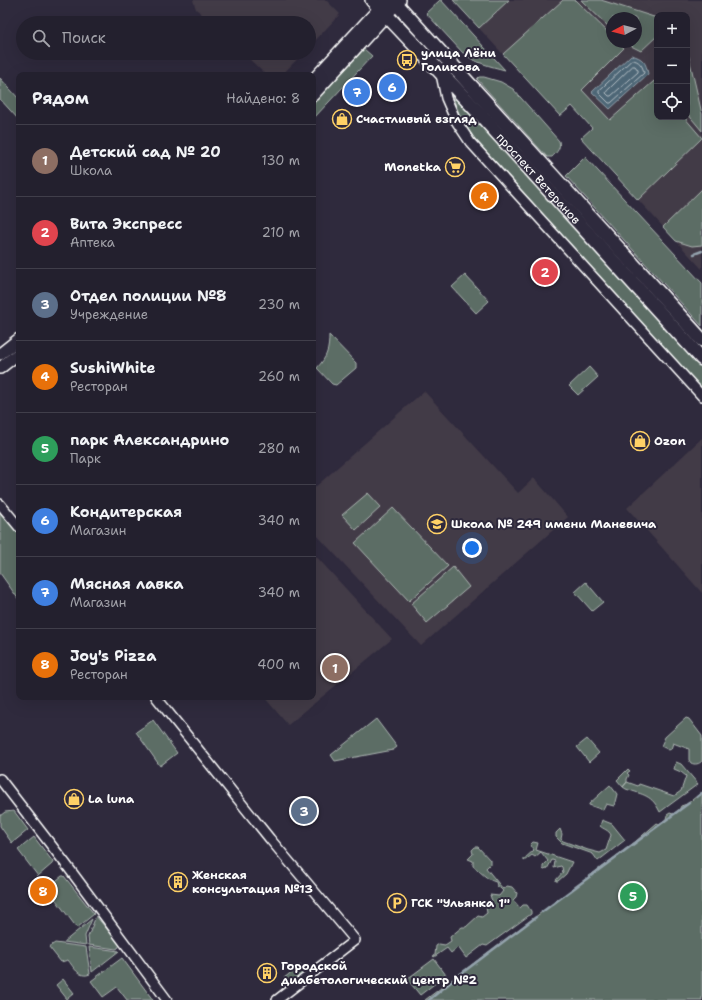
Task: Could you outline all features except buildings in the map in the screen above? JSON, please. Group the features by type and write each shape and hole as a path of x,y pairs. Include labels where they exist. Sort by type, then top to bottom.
{"main road":[{"name":"проспект Ветеранов","path":"388,4 440,72 702,358"},
{"name":"проспект Ветеранов","path":"388,4 702,340"}],"street":[{"path":"316,77 388,4"},
{"path":"316,91 388,4"},
{"path":"440,72 446,98 456,122 470,142 702,396"},
{"path":"0,354 16,341"},
{"path":"0,368 16,355"},
{"path":"0,504 16,523"},
{"path":"158,700 270,839 354,940 277,1000"},
{"path":"0,779 65,863 167,1000"}],"shaded area":[{"path":"193,0 326,0 340,14 316,40 316,16 204,16 196,9"},
{"path":"453,0 702,0 702,269 581,138 592,128 572,106 560,116"},
{"path":"250,60 296,60 285,72 263,72"},
{"name":"Школа № 249 имени Маневича","path":"424,391 518,493 534,478 568,517 421,646 316,534 316,486"},
{"path":"702,438 702,593 627,508"},
{"path":"316,556 392,639 288,725 267,700 316,700"}],"green space":[{"path":"440,0 505,70 478,62 463,53 426,13"},
{"path":"453,0 509,0 479,28"},
{"path":"563,0 575,0 606,30 606,48 624,48 582,90 610,120 654,81 654,120 687,120 702,138 638,200 581,138 592,128 572,106 560,116 503,54"},
{"path":"581,0 601,0 638,12 606,12 606,24"},
{"path":"642,13 654,17 654,39 641,51 635,48 642,48"},
{"path":"364,49 372,56 316,116 316,101"},
{"path":"690,62 702,114 702,131 690,117"},
{"path":"479,77 501,82 513,89 559,141 559,148 552,157 547,157 477,79"},
{"path":"0,78 16,96 16,117 0,99"},
{"path":"453,94 702,366 702,389 475,139 461,119 452,95"},
{"path":"585,157 702,283 702,326 566,176"},
{"path":"702,189 702,245 692,246 676,241 663,227"},
{"path":"465,275 489,301 476,313 452,287"},
{"path":"329,335 356,363 356,368 336,385 332,384 317,368 327,353"},
{"path":"589,367 598,377 578,395 569,386"},
{"path":"368,493 381,507 356,530 342,515"},
{"path":"393,508 448,566 409,601 355,543"},
{"path":"0,511 16,530 16,596 0,573"},
{"path":"453,567 469,587 427,623 411,604"},
{"path":"586,582 603,602 592,611 575,592"},
{"path":"686,718 689,719 702,736 702,761 697,764 691,763 689,760 689,749 673,743 671,749 669,750 661,746 665,737"},
{"path":"376,719 397,747 393,750 335,761 331,755"},
{"path":"153,720 177,753 160,766 136,732"},
{"path":"587,739 599,753 589,762 577,747"},
{"path":"676,762 681,764 698,784 660,812 654,802 647,796 623,787 617,780 628,769 630,771 627,773 629,775 627,782 638,786 639,784 674,796 681,791 686,776 674,769"},
{"path":"610,785 617,794 614,806 606,804 603,810 589,805 589,804"},
{"path":"702,792 702,1000 425,1000 635,842 657,823 659,824 666,819 667,815 670,813 673,814 679,810 681,806 687,804"},
{"path":"14,811 28,830 12,843 0,826 0,816 5,812"},
{"path":"602,820 612,824 625,840 598,861 593,854 562,843 556,837 556,833 560,829 562,834 561,839 563,841 600,853 606,850 611,835 600,826"},
{"path":"34,837 53,862 38,876 18,850"},
{"path":"533,842 538,843 536,850 572,862 566,874 558,881 556,880 563,872 562,867 554,868 555,861 552,860 547,869 544,870 543,866 548,861 541,852 535,857 532,855 524,861 524,859 534,850 530,845"},
{"path":"475,847 478,847 490,860 490,864 486,868 503,889 507,886 512,887 517,893 513,900 520,908 523,905 527,905 531,911 531,914 487,946 483,945 466,958 458,947 451,953 447,948 434,957 436,946 439,944 445,945 451,941 450,937 462,927 466,927 478,916 482,917 487,913 486,907 489,907 492,901 490,895 499,896 503,891 497,886 496,882 473,866 473,861 468,859 473,854 472,850"},
{"path":"64,876 94,914 77,928 47,888"},
{"path":"96,916 120,945 118,948 116,949 89,945 88,937"},
{"path":"92,919 85,936 86,945 64,942"},
{"path":"55,943 86,947 90,974 83,975 74,968 68,960 61,962 49,947"},
{"path":"89,947 119,951 92,972"},
{"path":"122,958 153,1000 127,1000 117,987 103,997 91,981"},
{"path":"434,959 446,975 420,995 407,979"},
{"path":"301,965 307,972 289,985 284,978"},
{"path":"63,979 74,993 67,999 56,985"}],"water":[{"path":"631,55 643,61 648,74 610,109 592,92"}],"waterway":[{"path":"694,254 702,251"},
{"path":"697,797 702,793"},
{"path":"542,912 689,803"},
{"path":"429,1000 536,917"}],"place":[{"name":"улица Лёни Голикова","path":"407,60"},
{"name":"Кондитерская","path":"392,87"},
{"name":"Мясная лавка","path":"357,92"},
{"name":"Счастливый взгляд","path":"342,119"},
{"name":"Monetka","path":"455,167"},
{"name":"SushiWhite","path":"484,196"},
{"name":"Вита Экспресс","path":"545,272"},
{"name":"Ozon","path":"640,441"},
{"name":"Школа № 249 имени Маневича","path":"437,524"},
{"name":"Детский сад № 20","path":"335,668"},
{"name":"La luna","path":"74,799"},
{"name":"Отдел полиции №8","path":"304,811"},
{"name":"Женская консультация №13","path":"178,882"},
{"name":"Joy's Pizza","path":"43,891"},
{"name":"парк Александрино","path":"633,896"},
{"name":"ГСК \"Ульянка 1\"","path":"397,903"},
{"name":"Городской диабетологический центр №2","path":"267,973"}]}
